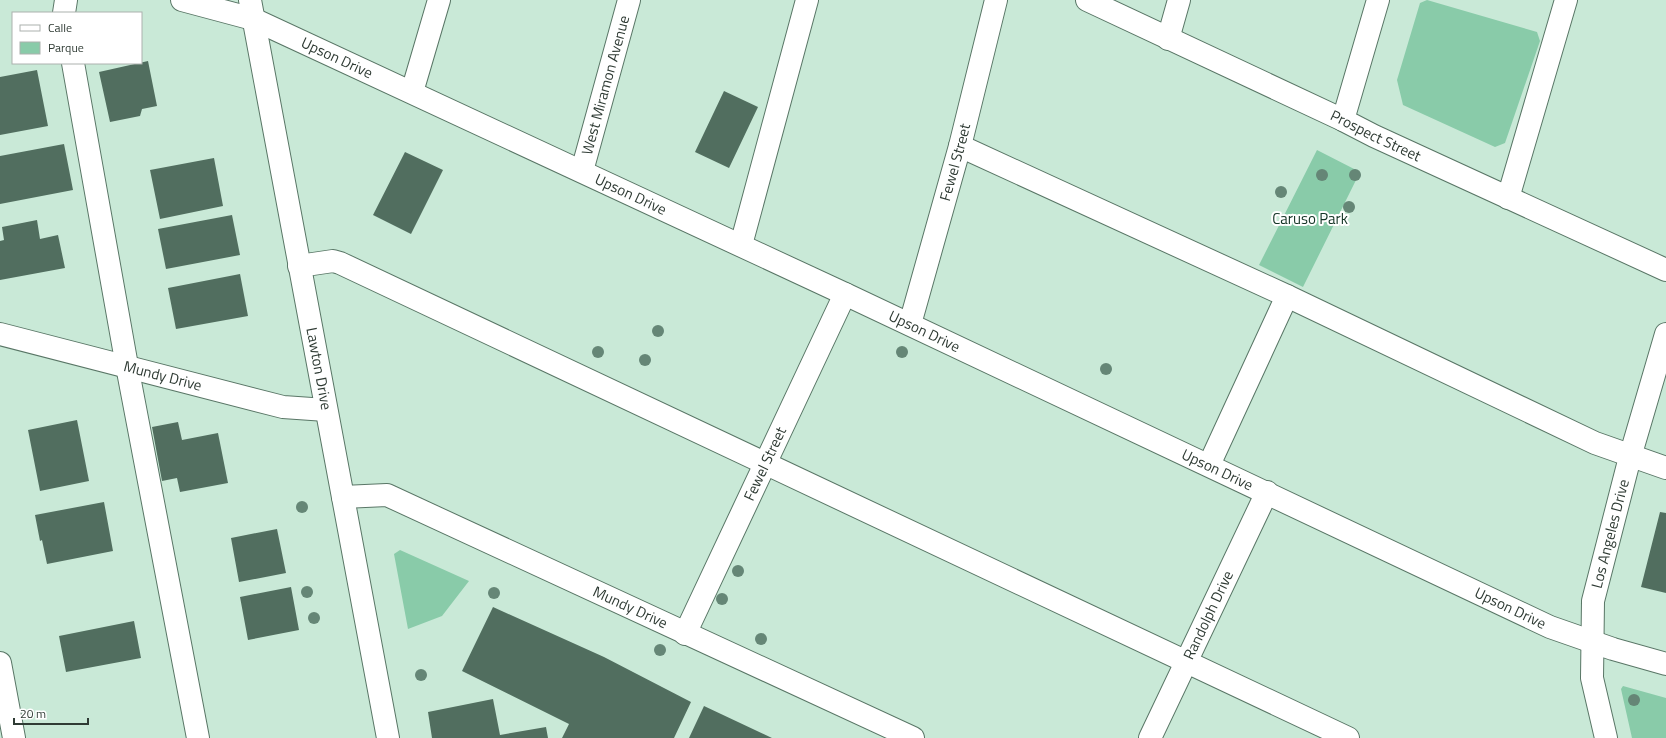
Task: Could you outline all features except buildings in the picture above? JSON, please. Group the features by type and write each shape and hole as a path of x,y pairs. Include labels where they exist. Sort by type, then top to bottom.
{"street":[{"path":"64,12 66,0"},
{"name":"Upson Drive","path":"182,0 252,10 412,92 910,324 1550,627 1592,642 1666,664"},
{"path":"412,92 439,0"},
{"name":"West Miramon Avenue","path":"582,171 629,0"},
{"path":"741,245 807,0"},
{"name":"Fewel Street","path":"910,324 960,146 996,0"},
{"name":"Prospect Street","path":"1087,0 1374,136 1666,270"},
{"path":"1168,38 1179,0"},
{"path":"1343,120 1378,0"},
{"path":"1508,198 1566,0"},
{"name":"Lawton Drive","path":"252,10 388,738"},
{"path":"73,64 127,366 198,738"},
{"path":"960,146 1287,296 1595,443 1630,457 1666,468"},
{"path":"299,266 333,261 340,264 1348,738"},
{"name":"Fewel Street","path":"685,634 845,294"},
{"path":"1208,465 1287,296"},
{"name":"Mundy Drive","path":"0,334 283,407 326,410"},
{"name":"Los Angeles Drive","path":"1606,738 1592,678 1594,602 1630,457 1666,334"},
{"name":"Randolph Drive","path":"1150,738 1267,492"},
{"name":"Mundy Drive","path":"343,497 387,495 685,634 913,738"},
{"path":"0,663 14,738"}],"green space":[{"path":"1427,0 1537,32 1540,41 1505,143 1495,147 1403,105 1397,80 1420,3"},
{"name":"Caruso Park","path":"1317,150 1360,172 1303,287 1259,265"},
{"path":"400,550 469,581 442,616 408,629 394,554"},
{"path":"1623,686 1666,698 1666,738 1632,738 1621,689"}]}
